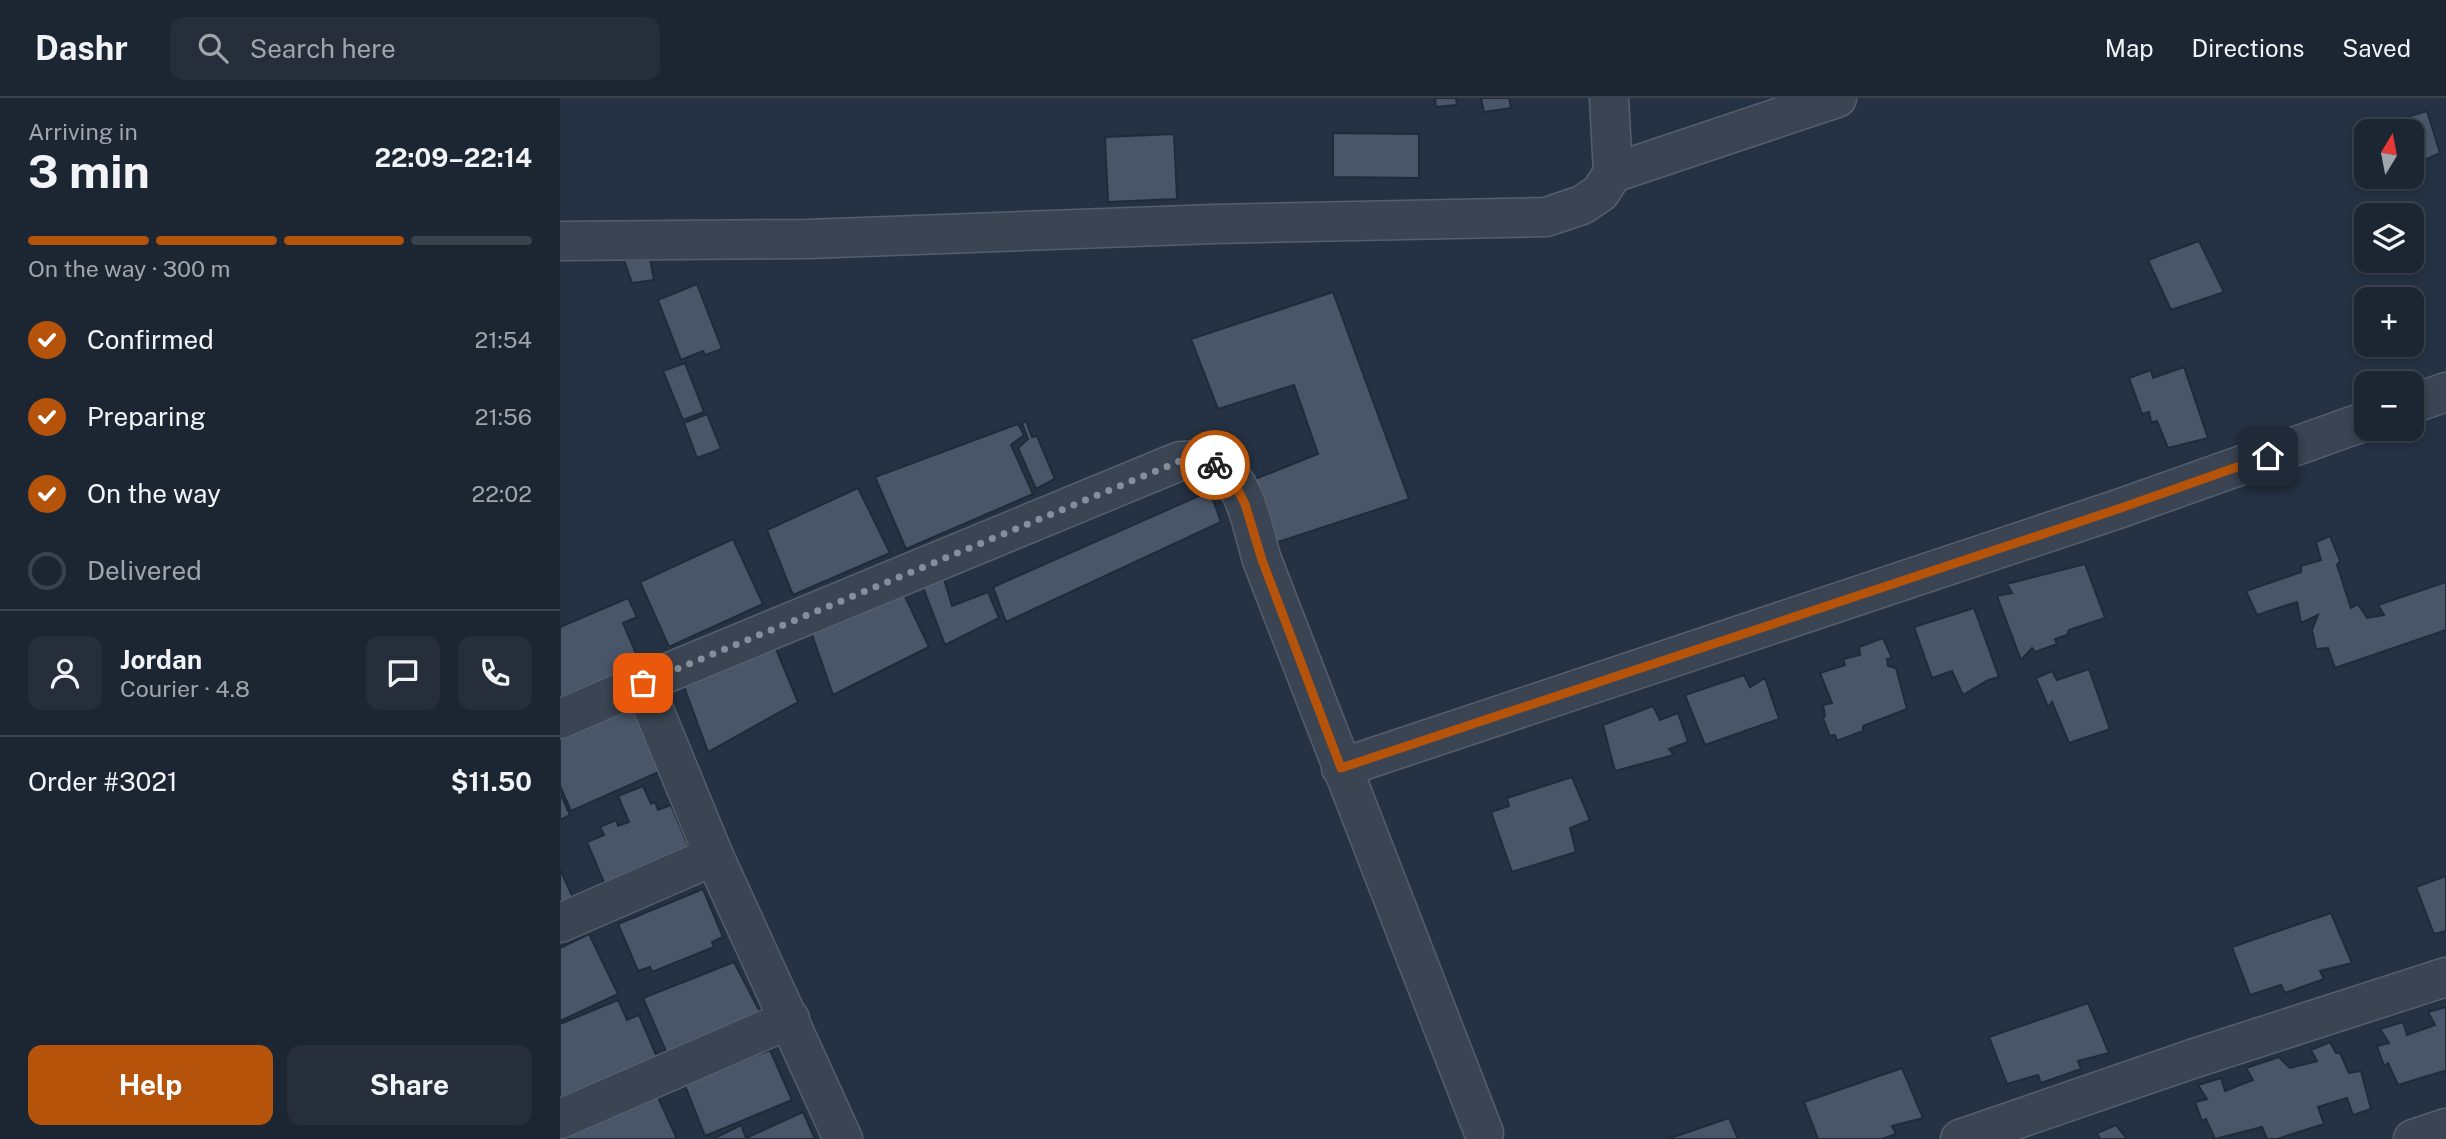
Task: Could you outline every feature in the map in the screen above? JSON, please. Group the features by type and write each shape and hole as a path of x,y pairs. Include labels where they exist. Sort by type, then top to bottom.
{"street":[{"path":"560,241 808,239 1214,224 1546,217 1582,205 1600,193 1613,173 1609,98"},
{"path":"1613,173 1837,98"},
{"path":"2424,400 2446,392"},
{"path":"1341,768 2108,512 2354,425"},
{"path":"560,719 1180,461 1208,461 1229,473 1245,504 1262,560 1483,1133"},
{"path":"643,683 714,856 843,1139"},
{"path":"560,923 714,856"},
{"path":"1960,1139 2192,1059 2446,977"},
{"path":"560,1119 790,1019"},
{"path":"2413,1139 2446,1128"}],"building":[{"path":"1435,98 1456,98 1457,105 1436,107"},
{"path":"1481,98 1509,98 1511,108 1484,112"},
{"path":"2427,111 2440,153 2424,160 2424,119 2400,119"},
{"path":"1333,133 1419,134 1419,178 1333,177"},
{"path":"1174,134 1177,199 1108,202 1105,137"},
{"path":"2199,241 2224,292 2171,310 2148,260"},
{"path":"650,259 654,280 632,283 624,260"},
{"path":"697,284 722,349 705,355 703,351 681,360 658,300"},
{"path":"1333,292 1409,499 1272,544 1250,481 1318,454 1294,385 1218,409 1191,339"},
{"path":"685,363 704,412 683,420 663,371"},
{"path":"2184,367 2208,438 2168,448 2157,421 2151,422 2149,412 2142,414 2129,378 2151,370 2153,378"},
{"path":"707,414 721,449 697,458 684,423"},
{"path":"1026,421 1032,437 1037,436 1055,479 1036,489 1018,448 1028,439 1022,423"},
{"path":"1018,424 1024,435 1011,445 1033,494 906,549 875,477"},
{"path":"858,488 890,553 793,595 767,530"},
{"path":"1210,491 1221,522 1006,622 993,587"},
{"path":"2330,536 2340,561 2337,565 2351,608 2358,604 2367,618 2384,615 2378,605 2446,582 2446,630 2335,668 2328,648 2316,649 2312,630 2318,615 2301,623 2297,602 2257,615 2246,591 2301,572 2301,566 2321,560 2316,542"},
{"path":"733,539 763,604 669,647 640,582"},
{"path":"2085,564 2105,618 2069,630 2067,635 2055,639 2057,644 2035,652 2032,648 2021,660 1997,596 2012,593 2007,584"},
{"path":"942,572 952,606 988,592 999,618 945,645 921,582"},
{"path":"901,588 929,647 833,695 809,626"},
{"path":"628,598 637,617 623,623 644,672 560,708 560,627"},
{"path":"1974,608 1999,677 1988,680 1963,695 1952,671 1932,678 1914,627"},
{"path":"1883,638 1892,658 1887,659 1888,666 1896,668 1907,709 1863,726 1863,731 1837,741 1835,735 1830,736 1823,718 1823,705 1832,703 1820,673 1845,665 1843,659 1860,655 1859,647"},
{"path":"774,644 798,702 708,752 682,681"},
{"path":"2089,669 2110,729 2069,743 2052,702 2048,707 2036,678 2052,671 2057,680"},
{"path":"1744,675 1750,687 1765,678 1779,719 1705,745 1685,695"},
{"path":"632,706 661,771 571,811 560,786 560,738"},
{"path":"1653,706 1660,720 1678,713 1688,742 1669,749 1674,755 1615,771 1603,725"},
{"path":"1572,777 1590,820 1570,828 1576,852 1512,872 1491,812 1509,806 1507,798"},
{"path":"643,786 651,804 655,802 658,810 671,805 690,850 605,885 587,842 604,835 600,827 616,820 618,826 629,822 618,796"},
{"path":"560,797 570,815 560,820"},
{"path":"560,869 574,900 560,906"},
{"path":"2446,876 2446,931 2434,934 2416,887"},
{"path":"703,889 723,937 712,942 714,947 652,972 650,967 638,971 618,924"},
{"path":"2331,913 2352,963 2320,971 2324,979 2285,993 2281,985 2250,995 2232,947"},
{"path":"589,934 618,994 560,1021 560,948"},
{"path":"734,962 760,1012 668,1056 643,998"},
{"path":"618,1000 627,1020 639,1015 662,1069 560,1112 560,1024"},
{"path":"2088,1003 2109,1053 2078,1061 2081,1069 2041,1083 2038,1075 2007,1084 1989,1037"},
{"path":"2446,1007 2446,1075 2444,1071 2398,1085 2388,1063 2384,1066 2377,1046 2389,1043 2380,1029 2403,1022 2407,1035 2435,1025 2428,1012"},
{"path":"2330,1042 2336,1053 2340,1053 2349,1073 2361,1071 2371,1109 2353,1115 2347,1098 2318,1107 2324,1124 2277,1139 2267,1139 2262,1127 2215,1139 2206,1119 2202,1121 2195,1102 2207,1099 2198,1085 2221,1078 2225,1091 2253,1080 2246,1068 2279,1057 2290,1068 2317,1061 2311,1050"},
{"path":"770,1050 792,1100 705,1136 684,1083"},
{"path":"1902,1068 1923,1118 1892,1126 1896,1134 1882,1139 1818,1139 1804,1102"},
{"path":"657,1095 677,1139 566,1139 565,1136"},
{"path":"803,1112 815,1139 713,1139 741,1125 746,1138"},
{"path":"1729,1118 1738,1139 1668,1139"},
{"path":"2116,1125 2127,1139 2100,1139 2097,1133"}],"way so far":[{"path":"643,683 1180,461 1208,461 1215,465"}],"route":[{"path":"1215,465 1229,473 1245,504 1262,560 1341,768 2121,508 2268,456"}]}
